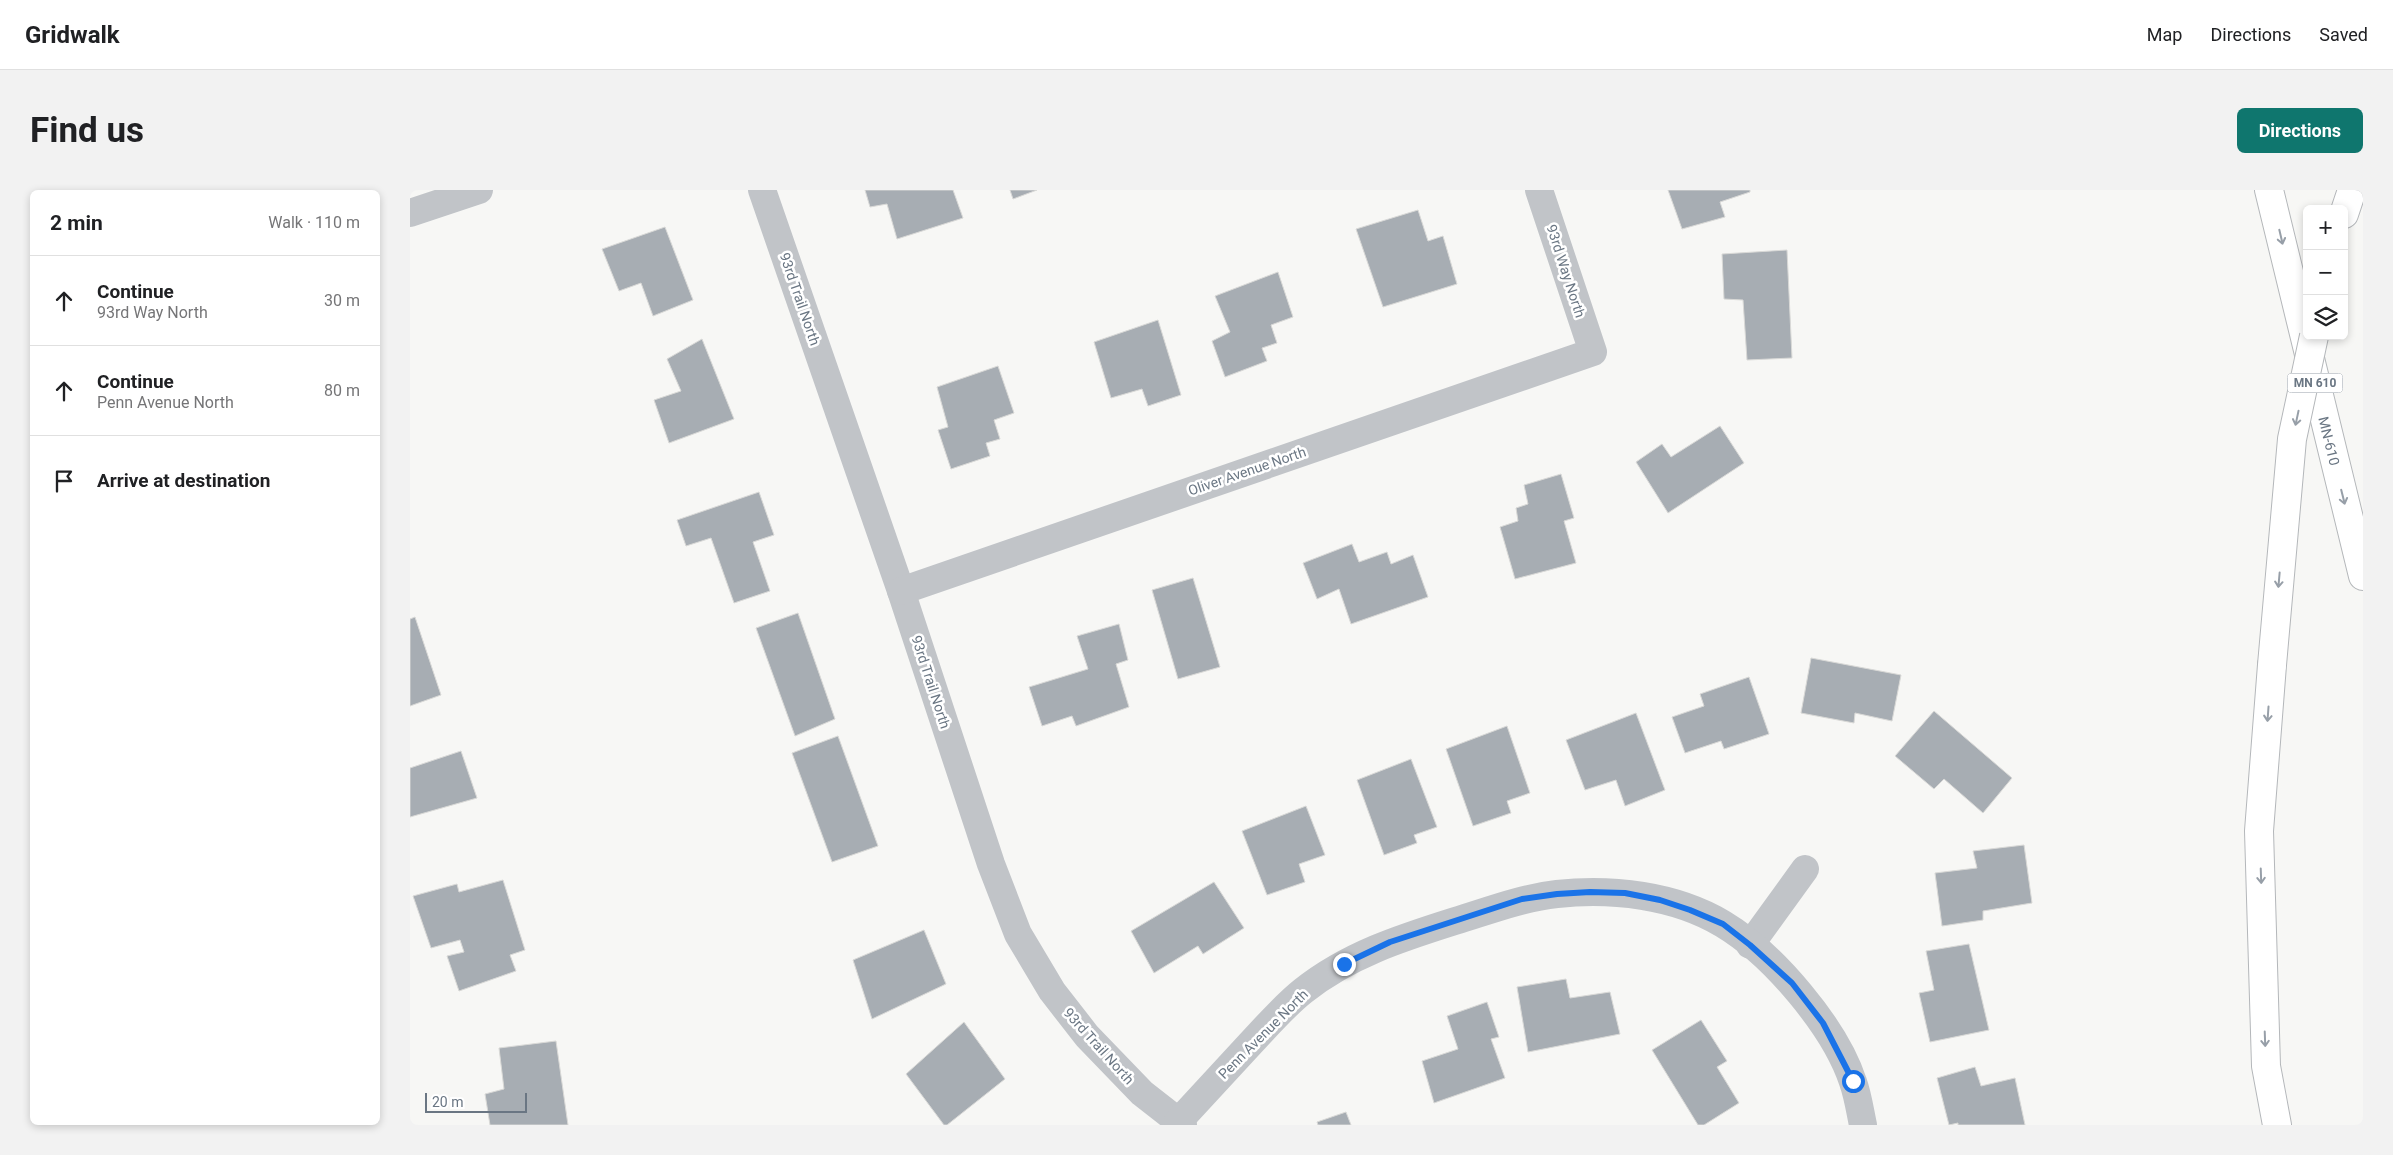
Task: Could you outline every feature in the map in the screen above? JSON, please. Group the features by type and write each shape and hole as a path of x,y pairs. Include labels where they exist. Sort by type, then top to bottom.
{"highway":[{"name":"MN-610","path":"2269,190 2363,576"},
{"path":"2347,205 2352,190"},
{"path":"2277,1125 2266,1066 2259,831 2292,439 2313,340"}],"street":[{"path":"410,213 479,190"},
{"name":"93rd Trail North","path":"762,190 901,591 991,864 1018,934 1052,991 1087,1036 1142,1093 1180,1123"},
{"name":"93rd Way North","path":"1539,190 1593,352"},
{"name":"Oliver Avenue North","path":"901,591 1593,352"},
{"path":"1805,869 1750,945 1792,983 1823,1023 1853,1081 1863,1125"},
{"name":"Penn Avenue North","path":"1180,1123 1267,1026 1303,991 1344,964 1390,942 1522,899 1557,894 1625,893 1690,910 1723,924 1750,945"}],"building":[{"path":"865,190 953,190 963,218 897,239 887,204 870,207"},
{"path":"1010,190 1037,190 1013,199"},
{"path":"1668,190 1750,190 1750,192 1720,202 1725,217 1682,229"},
{"path":"1418,210 1428,241 1443,236 1457,284 1383,307 1356,229"},
{"path":"665,227 693,300 653,316 641,283 619,291 602,249"},
{"path":"1787,250 1792,358 1747,360 1743,300 1724,299 1722,254"},
{"path":"1278,272 1293,317 1271,325 1277,343 1262,348 1267,361 1225,377 1212,341 1230,332 1215,296"},
{"path":"1158,320 1181,395 1148,406 1142,389 1111,398 1094,342"},
{"path":"702,339 734,419 669,443 654,400 681,391 667,359"},
{"path":"998,366 1014,413 994,420 1000,439 986,443 990,456 951,469 938,430 948,427 937,387"},
{"path":"1720,426 1744,463 1668,513 1636,462 1662,444 1671,457"},
{"path":"1561,474 1574,518 1564,521 1576,563 1515,579 1500,527 1518,521 1516,508 1528,504 1524,485"},
{"path":"759,492 774,535 753,542 770,591 734,603 711,538 686,546 677,520"},
{"path":"1352,544 1359,562 1387,552 1391,564 1413,555 1428,597 1351,624 1339,589 1317,599 1303,563"},
{"path":"1193,578 1220,667 1178,679 1152,590"},
{"path":"798,613 835,719 795,736 756,628"},
{"path":"415,617 441,695 410,706 410,619"},
{"path":"1119,624 1128,660 1116,664 1129,707 1076,726 1072,716 1042,726 1029,687 1088,669 1077,636"},
{"path":"1811,658 1901,675 1892,721 1855,713 1854,723 1801,713"},
{"path":"1749,677 1769,734 1724,749 1721,741 1685,753 1672,717 1704,706 1700,694"},
{"path":"1934,711 2012,778 1983,813 1944,779 1934,789 1895,756"},
{"path":"1636,713 1665,790 1625,806 1616,780 1585,790 1566,740"},
{"path":"1507,726 1530,793 1507,801 1511,813 1473,826 1446,749"},
{"path":"838,736 878,846 832,862 792,753"},
{"path":"461,751 477,798 410,817 410,768"},
{"path":"1411,759 1437,827 1414,835 1417,843 1384,855 1357,780"},
{"path":"1306,806 1325,855 1299,864 1305,882 1267,895 1242,831"},
{"path":"2024,845 2032,903 1983,911 1983,920 1942,926 1935,873 1977,868 1973,851"},
{"path":"503,880 525,950 510,955 516,971 459,991 447,956 464,952 460,940 431,948 413,896 457,884 459,892"},
{"path":"1214,882 1244,928 1203,954 1198,946 1154,973 1131,931"},
{"path":"924,930 946,984 872,1019 853,960"},
{"path":"1969,944 1989,1030 1930,1042 1919,993 1934,990 1926,951"},
{"path":"1566,979 1570,998 1610,992 1620,1034 1528,1052 1517,987"},
{"path":"1487,1002 1499,1037 1491,1039 1505,1078 1434,1103 1422,1061 1458,1049 1447,1016"},
{"path":"1701,1020 1727,1061 1717,1067 1739,1103 1704,1125 1698,1125 1652,1050"},
{"path":"964,1022 1005,1079 947,1125 944,1125 906,1074"},
{"path":"556,1041 568,1125 490,1125 485,1094 504,1089 499,1048"},
{"path":"1975,1067 1981,1086 2015,1078 2025,1125 1958,1125 1958,1123 1949,1125 1937,1078"},
{"path":"1346,1112 1351,1125 1318,1125 1317,1122"}],"route":[{"path":"1344,964 1390,942 1522,899 1590,892 1625,893 1660,900 1723,924 1750,945 1792,983 1823,1023 1853,1081"}]}
